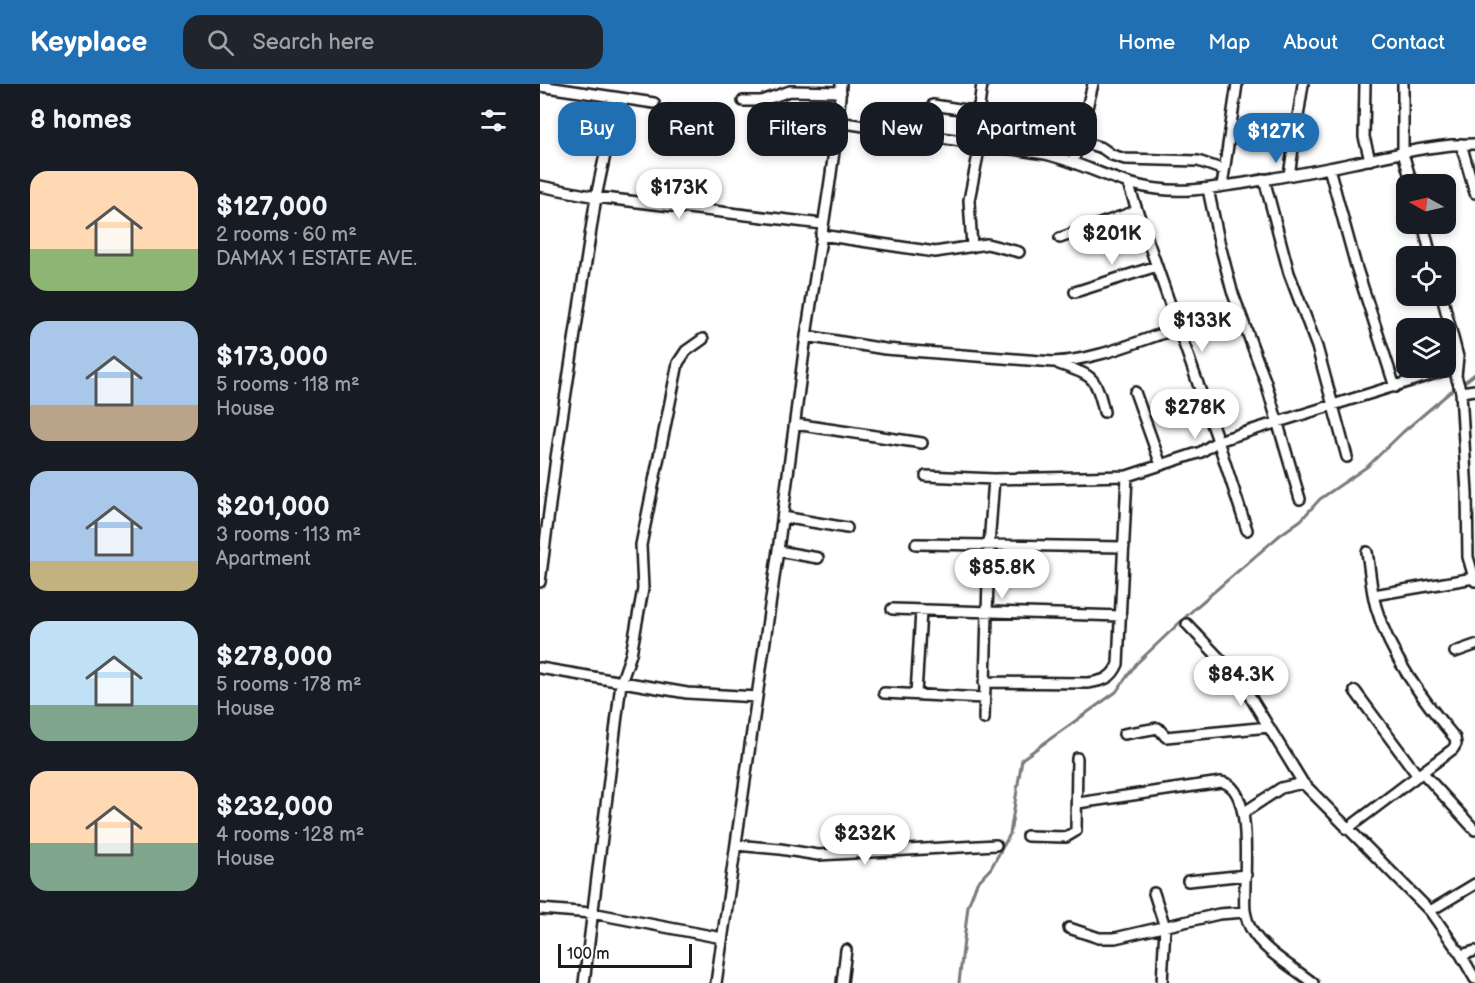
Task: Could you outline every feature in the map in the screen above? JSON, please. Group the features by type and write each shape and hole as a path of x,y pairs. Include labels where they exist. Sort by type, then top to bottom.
{"street":[{"path":"980,102 982,84"},
{"path":"1089,102 1093,84"},
{"path":"1222,186 1237,84"},
{"path":"1289,175 1303,84"},
{"path":"1365,84 1364,137 1370,160"},
{"path":"1403,84 1403,153 1409,174"},
{"path":"540,86 648,102"},
{"path":"743,101 761,101 790,91 841,88"},
{"path":"540,582 556,458 596,197 617,98"},
{"path":"848,125 956,142"},
{"path":"1461,144 1475,193"},
{"path":"1052,156 1128,184 1159,190 1208,189 1403,153 1475,144"},
{"path":"1097,146 1125,159 1198,161 1224,170"},
{"path":"716,983 833,156"},
{"path":"972,248 969,200 975,156"},
{"path":"1073,162 1075,156"},
{"path":"1329,168 1356,266 1395,387"},
{"path":"1264,179 1289,273 1317,347 1347,457"},
{"path":"1128,184 1247,531"},
{"path":"540,186 596,197 822,224"},
{"path":"1208,189 1232,291 1266,383 1300,499"},
{"path":"1060,238 1136,211"},
{"path":"821,235 934,252 987,244 1019,252"},
{"path":"1075,292 1157,266"},
{"path":"806,336 885,349 1053,362 1094,356 1179,328"},
{"path":"584,983 621,683 631,654 643,589 641,545 677,368 682,356 703,339"},
{"path":"1374,595 1474,580 1456,349"},
{"path":"1053,362 1086,374 1095,381 1104,411"},
{"path":"926,476 994,479 1127,476 1201,452 1218,441 1432,378"},
{"path":"1460,390 1475,390"},
{"path":"1135,392 1161,465"},
{"path":"795,424 922,443"},
{"path":"984,682 1088,683 1103,681 1112,675 1118,664 1127,476"},
{"path":"984,719 989,545 994,479"},
{"path":"783,517 847,528"},
{"path":"916,544 1124,548"},
{"path":"778,551 818,558"},
{"path":"1347,829 1421,775 1456,744 1455,738 1427,705 1390,645 1375,607 1367,552"},
{"path":"892,609 1121,616"},
{"path":"916,694 921,610"},
{"path":"1188,624 1240,680 1303,783 1430,911 1475,979"},
{"path":"1455,652 1475,645"},
{"path":"540,668 687,693 757,697"},
{"path":"1355,691 1421,775 1475,830"},
{"path":"884,693 984,698"},
{"path":"1124,734 1158,728 1166,737 1269,727"},
{"path":"1027,836 1066,837 1076,831 1077,758"},
{"path":"1078,803 1221,782 1230,784 1234,788 1243,813 1245,912 1250,928 1260,943 1313,983"},
{"path":"1243,813 1281,788 1303,783"},
{"path":"736,845 818,855 996,845"},
{"path":"1188,881 1246,875"},
{"path":"1430,911 1475,884"},
{"path":"1154,893 1165,927 1162,983"},
{"path":"540,909 592,913 722,938"},
{"path":"1069,928 1099,938 1115,938 1227,912 1245,912"},
{"path":"842,983 846,950"},
{"path":"1461,955 1475,951"}],"waterway":[{"path":"1462,384 1475,374"},
{"path":"959,983 968,906 977,883 991,868 1010,834 1022,759 1116,692 1136,664 1194,609 1280,535 1301,520 1320,499 1368,466 1403,432 1456,387"}]}
